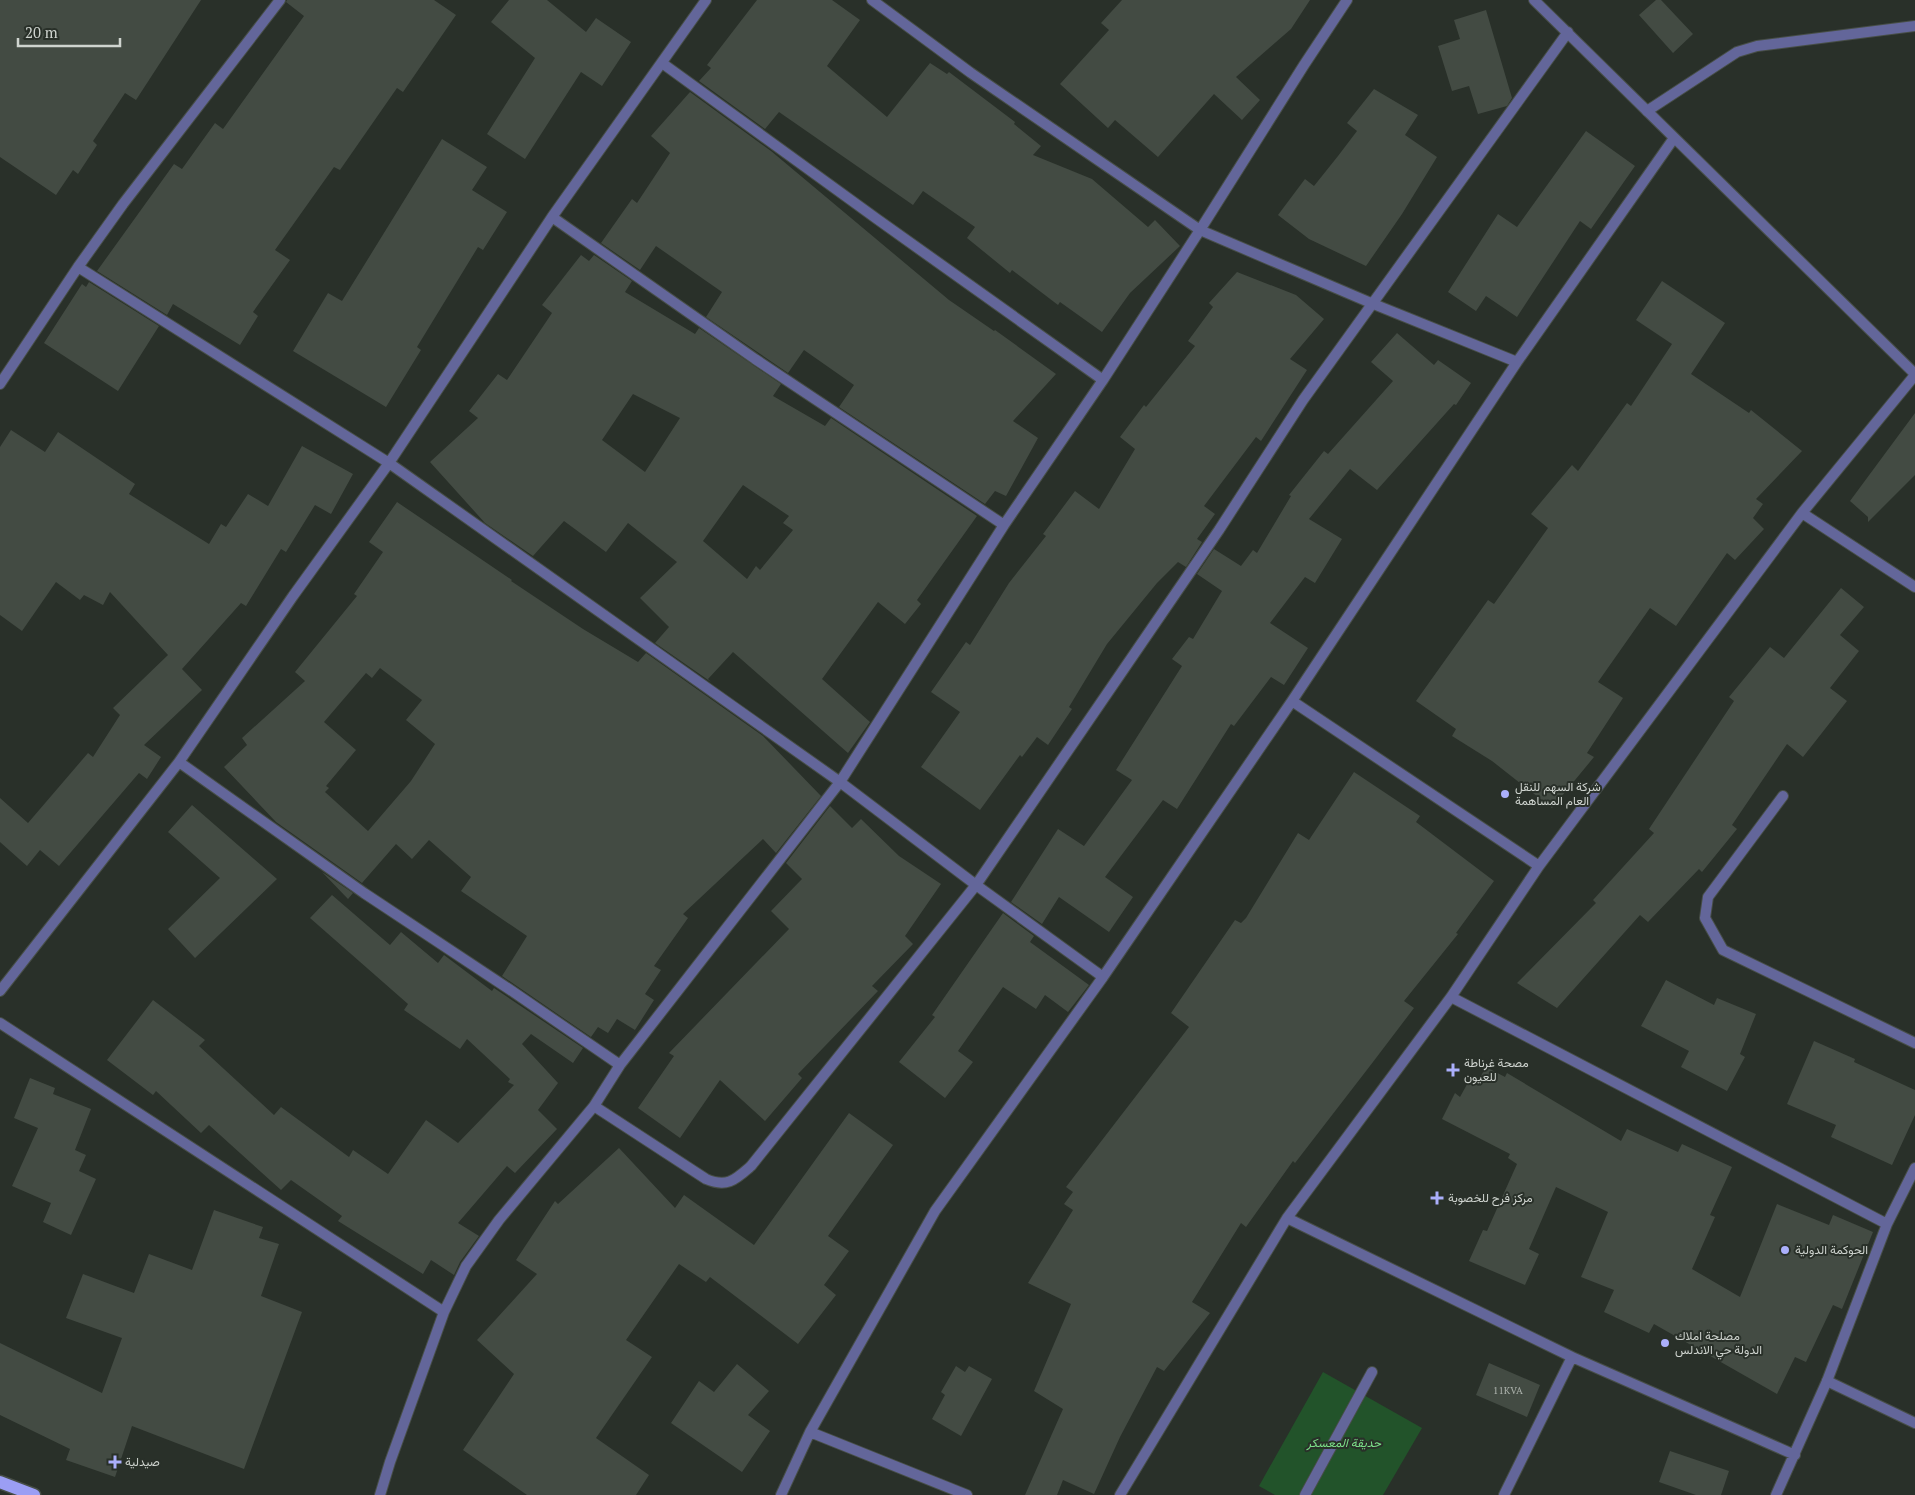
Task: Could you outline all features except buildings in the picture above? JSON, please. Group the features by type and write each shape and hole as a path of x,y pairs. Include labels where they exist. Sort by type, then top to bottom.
{"main road":[{"path":"0,1482 34,1495"}],"street":[{"path":"1,381 78,266 123,204 280,0"},
{"path":"0,991 179,762 293,596 389,463 552,217 706,0"},
{"path":"872,0 971,73 1200,230 1516,362"},
{"path":"380,1495 444,1312 466,1266 594,1106 620,1065 840,782 1004,525 1104,380 1347,0"},
{"path":"1120,1495 1287,1218 1451,997 1539,866 1802,513 1915,375 1534,0"},
{"path":"1647,111 1737,52 1756,46 1915,26"},
{"path":"594,1106 706,1179 716,1183 728,1183 738,1178 751,1166 976,885 1219,530 1303,400 1371,303 1568,32"},
{"path":"662,64 1104,380"},
{"path":"781,1495 810,1432 935,1210 1103,977 1292,701 1516,362 1674,138"},
{"path":"552,217 755,359 1004,525"},
{"path":"78,266 389,463 840,782 976,885 1103,977"},
{"path":"1802,513 1915,588"},
{"path":"1292,701 1539,866"},
{"path":"179,762 364,893 620,1065"},
{"path":"1783,796 1708,897 1705,918 1723,950 1915,1044"},
{"path":"1451,997 1888,1224"},
{"path":"0,1023 444,1312"},
{"path":"1776,1495 1827,1381 1888,1224 1915,1168"},
{"path":"1287,1218 1572,1357 1795,1455"},
{"path":"1504,1495 1572,1357"},
{"path":"1305,1495 1372,1372"},
{"path":"1827,1381 1915,1423"},
{"path":"810,1432 967,1495"}],"green space":[{"name":"حديقة المعسكر","path":"1323,1372 1422,1428 1383,1495 1275,1495 1259,1486"}],"place":[{"name":"شركة السهم للنقل العام المساهمة","path":"1505,794"},
{"name":"مصحة غرناطة للعيون","path":"1453,1070"},
{"name":"مركز فرح للخصوبة","path":"1437,1198"},
{"name":"الحوكمة الدولية","path":"1785,1250"},
{"name":"مصلحة املاك الدولة حي الاندلس","path":"1665,1343"},
{"name":"صيدلية","path":"115,1462"}]}
